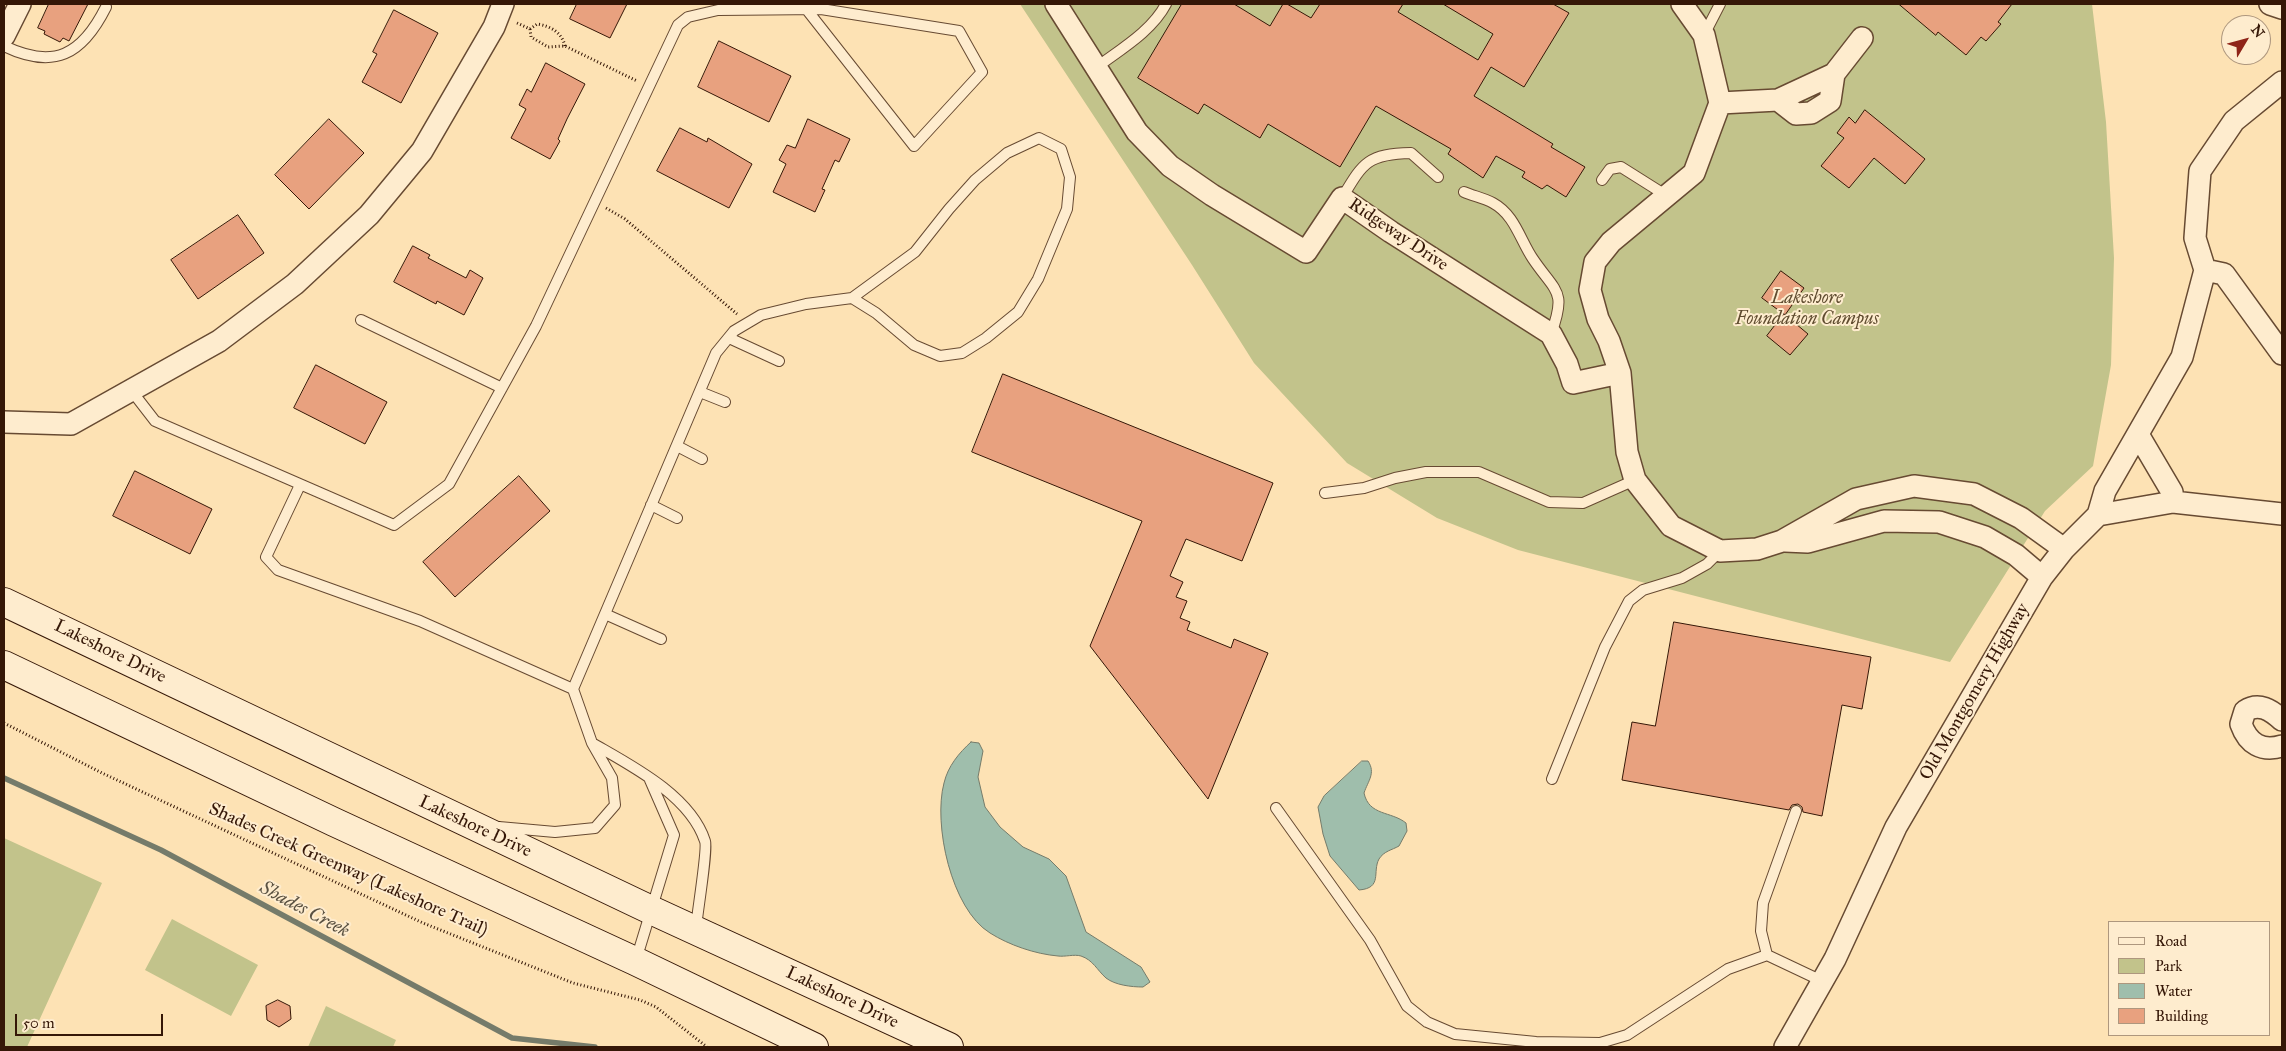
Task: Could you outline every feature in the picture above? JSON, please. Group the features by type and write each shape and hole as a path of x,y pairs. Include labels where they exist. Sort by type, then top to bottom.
{"main road":[{"name":"Lakeshore Drive","path":"4,602 695,931 949,1047"},
{"path":"4,665 325,818 636,961 814,1047"}],"street":[{"path":"4,36 20,4"},
{"path":"4,422 70,424 219,341 296,284 369,215 422,151 494,27 503,4"},
{"name":"Ridgeway Drive","path":"1056,4 1137,132 1170,166 1212,195 1306,252 1342,198 1391,232 1551,334 1567,364 1573,383 1620,374"},
{"path":"1682,4 1704,35 1720,103 1694,173 1612,242 1595,262 1590,290 1598,319 1609,341 1620,374 1627,452 1635,480 1671,526 1720,551 1757,549 1782,541 1856,499 1914,486 1974,494 2021,518 2064,548"},
{"path":"2270,4 2282,8"},
{"path":"1720,103 1778,100 1796,114 1811,113 1830,101 1834,74 1862,38"},
{"path":"2282,82 2234,121 2200,171 2195,238 2205,270 2182,357 2139,436 2106,491 2098,515 2173,502 2282,514"},
{"path":"2205,270 2224,274 2282,354"},
{"path":"2139,436 2172,492 2173,502"},
{"path":"1939,522 1949,492"},
{"name":"Old Montgomery Highway","path":"1785,1047 1835,959 1896,827 2042,577 2064,548 2098,515"},
{"path":"1782,541 1808,542 1884,521 1939,522 1985,537 2016,555 2042,577"},
{"path":"2282,720 2266,708 2259,706 2245,711 2241,724 2249,740 2254,744 2268,748 2282,746"}],"lane":[{"path":"1097,67 1145,30 1160,16 1166,4"},
{"path":"1704,35 1720,4"},
{"path":"4,46 26,56 42,58 59,57 71,52 81,44 100,20 106,7"},
{"path":"131,390 155,421 394,526 449,484 536,326 678,25 688,17 718,10 821,9 959,31 982,72 914,146 807,10"},
{"path":"470,825 555,832 595,828 615,804 612,778 592,742 573,689 716,353 734,331 761,315 806,304 852,298 915,252 975,180 1007,153 1039,138 1061,149 1070,177 1067,209 1038,279 1018,312 986,338 962,353 940,356 914,345 876,313 852,298"},
{"path":"1342,198 1360,168 1377,157 1391,153 1411,153 1438,177"},
{"path":"1602,180 1610,169 1621,167 1666,196"},
{"path":"1464,192 1493,203 1507,213 1534,259 1556,287 1559,304 1551,334"},
{"path":"361,320 502,388"},
{"path":"729,338 779,361"},
{"path":"700,392 725,402"},
{"path":"677,446 702,459"},
{"path":"1325,493 1364,488 1395,478 1426,472 1479,472 1549,502 1583,504 1635,480"},
{"path":"300,485 266,557 278,570 420,622 573,689"},
{"path":"651,505 678,518"},
{"path":"1552,779 1605,647 1629,601 1643,590 1682,578 1707,564 1720,551"},
{"path":"605,614 660,639"},
{"path":"592,742 648,776 690,812 706,842 695,931"},
{"path":"636,961 674,835 648,776"},
{"path":"1276,808 1370,940 1407,1006 1427,1022 1455,1034 1536,1042 1600,1043 1628,1035 1728,969 1767,955 1822,981"},
{"path":"1767,955 1761,932 1763,904 1796,811"}],"path":[{"path":"565,46 559,34 547,26 537,24 530,29 531,37 544,45 565,46 649,86"},
{"path":"595,202 625,218 748,323"},
{"name":"Shades Creek Greenway (Lakeshore Trail)","path":"4,724 102,773 423,923 573,983 640,1000 656,1007 707,1047"}],"green space":[{"name":"Lakeshore Foundation Campus","path":"1020,4 2092,4 2106,122 2114,258 2111,365 2093,466 2045,511 1950,662 1518,550 1437,518 1347,463 1254,363 1192,265"},
{"path":"4,838 102,883 27,1047 4,1047"},
{"path":"172,919 258,965 231,1016 145,970"},
{"path":"326,1006 396,1040 393,1047 308,1047"}],"water":[{"path":"971,742 979,743 983,751 978,777 985,807 1000,827 1023,847 1049,859 1066,876 1086,932 1141,967 1150,982 1143,987 1118,984 1106,978 1085,958 1078,955 1049,955 1022,948 990,933 976,921 955,886 943,842 941,820 941,800 948,771 954,760"},
{"path":"1362,761 1368,761 1371,769 1364,793 1367,800 1371,806 1381,812 1406,823 1407,831 1399,846 1386,852 1379,859 1374,883 1366,889 1359,890 1330,856 1323,834 1318,807 1324,796"}],"building":[{"path":"49,4 88,4 69,41 63,38 60,42 44,34 45,31 38,28"},
{"path":"577,4 627,4 610,38 570,19"},
{"path":"1182,4 1234,4 1270,26 1283,4 1287,4 1311,18 1320,4 1403,4 1398,12 1478,60 1493,34 1443,4 1553,4 1569,13 1524,87 1491,67 1474,96 1553,144 1551,147 1585,167 1566,197 1547,185 1542,189 1522,177 1525,172 1496,156 1483,178 1448,154 1451,149 1376,106 1340,167 1268,124 1260,138 1204,104 1198,114 1138,78"},
{"path":"1899,4 2012,4 1998,22 2001,24 1986,41 1981,37 1966,55 1938,32 1936,35"},
{"path":"394,10 438,33 401,103 362,82 377,54 373,52"},
{"path":"719,41 791,76 769,122 698,87"},
{"path":"546,63 585,84 567,119 558,139 560,141 550,159 511,138 526,109 519,105 527,89 531,92"},
{"path":"1865,110 1925,159 1905,184 1874,158 1849,188 1821,166 1844,138 1837,133 1849,117 1855,123"},
{"path":"329,119 364,153 309,209 275,175"},
{"path":"808,119 850,139 839,162 835,160 822,189 825,190 815,212 773,192 786,164 779,160 787,145 795,148"},
{"path":"680,128 707,142 708,138 752,164 729,208 657,171"},
{"path":"238,215 264,253 198,299 171,260"},
{"path":"413,246 430,255 428,258 466,278 470,270 483,278 464,315 437,301 436,304 394,282"},
{"path":"1781,271 1804,288 1785,315 1762,298"},
{"path":"1784,314 1808,334 1790,355 1767,336"},
{"path":"316,365 387,402 365,444 294,408"},
{"path":"1003,374 1273,483 1242,561 1186,539 1170,576 1183,582 1176,597 1187,601 1180,618 1190,622 1187,630 1231,648 1234,639 1268,653 1208,799 1090,646 1142,521 972,452"},
{"path":"135,471 212,509 190,554 113,516"},
{"path":"519,476 550,511 455,597 423,562"},
{"path":"1674,622 1871,657 1862,709 1842,705 1822,816 1803,812 1802,807 1798,804 1792,805 1789,810 1622,780 1632,722 1655,726"},
{"path":"278,1000 290,1006 291,1019 279,1027 267,1020 266,1006"}],"waterway":[{"name":"Shades Creek","path":"4,778 161,850 512,1038 595,1047"}]}
